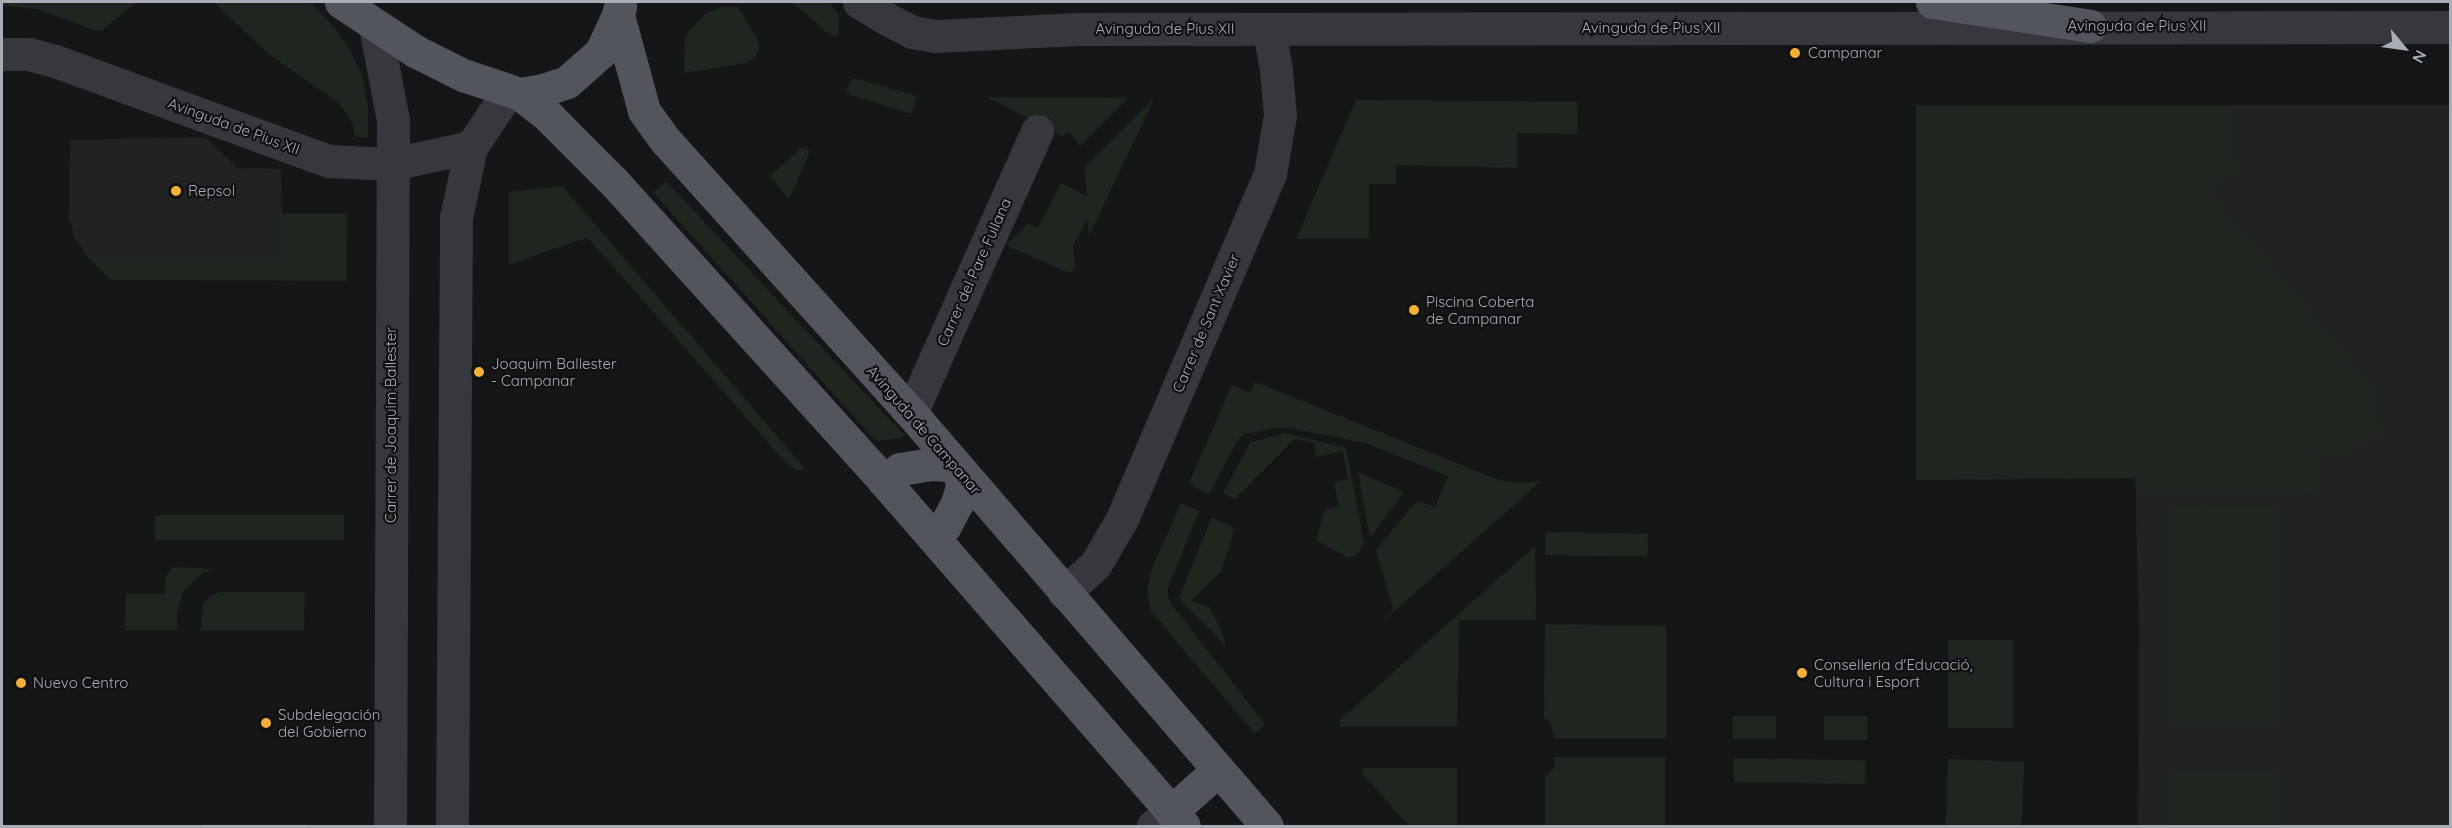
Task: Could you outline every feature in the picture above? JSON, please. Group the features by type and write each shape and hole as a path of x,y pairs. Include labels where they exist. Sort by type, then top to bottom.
{"main road":[{"path":"341,2 375,26 425,56 463,75 514,93 549,117 614,182 884,481 1169,822 1218,770"},
{"path":"1932,2 2090,26"},
{"path":"514,93 543,90 567,82 601,52 619,8"},
{"name":"Avinguda de Campanar","path":"619,8 644,111 666,141 911,413 1218,770 1251,821"},
{"path":"884,481 900,469 931,464 948,465 960,472 962,486 957,503 945,526 933,537"}],"street":[{"name":"Avinguda de Pius XII","path":"860,2 912,32 935,36 1079,29 2451,27"},
{"name":"Carrer de Joaquim Ballester","path":"375,26 393,120 390,826"},
{"name":"Carrer de Sant Xavier","path":"1064,593 1095,565 1122,519 1270,174 1280,115 1276,70 1269,30"},
{"name":"Avinguda de Pius XII","path":"2,54 29,54 55,61 329,161 393,164 471,147"},
{"path":"452,826 456,218 471,147 514,93"},
{"name":"Carrer del Pare Fullana","path":"911,413 1037,131"}],"shaded area":[{"path":"2,2 137,2 100,32 40,10 2,5"},
{"path":"214,2 306,2 314,6 349,48 362,75 368,106 368,137 355,137 353,124 339,103 270,55"},
{"path":"792,2 829,2 839,15 838,34 836,36 828,33"},
{"path":"721,7 738,7 758,40 759,49 756,57 745,63 684,73 685,39 688,32 706,13"},
{"path":"853,78 917,96 912,114 850,95 847,88"},
{"path":"987,97 1128,98 1080,146 1069,132 1062,136"},
{"path":"1154,99 1089,236 1087,220 1073,246 1075,268 1070,273 1009,247 1008,243 1028,224 1038,228 1061,183 1087,196 1085,167"},
{"path":"1356,100 1578,102 1577,134 1517,133 1517,168 1396,165 1396,184 1369,184 1369,239 1296,239"},
{"path":"1916,105 2450,105 2450,826 2138,826 2139,626 2135,478 1916,480"},
{"path":"1916,105 2227,106 2228,156 2237,168 2208,193 2375,392 2376,419 2382,432 2352,449 2353,453 2316,453 2317,493 2286,490 2136,490 2135,478 1916,480"},
{"name":"Repsol","path":"205,137 238,168 281,169 283,257 88,257 75,239 69,218 70,140"},
{"path":"802,147 810,151 789,200 770,176"},
{"path":"666,181 904,435 901,438 877,441 872,437 653,192"},
{"path":"562,186 806,470 797,470 788,465 590,240 585,238 509,265 509,192"},
{"path":"282,214 347,214 346,281 111,280 88,257 282,257"},
{"path":"1255,382 1499,480 1521,483 1541,481 1381,623 1393,609 1376,550 1417,501 1435,507 1448,476 1365,443 1284,427 1244,434 1237,441 1209,495 1189,483 1232,385 1250,393"},
{"path":"1285,433 1346,448 1364,543 1356,555 1349,558 1316,540 1325,510 1339,506 1334,483 1348,479 1343,451 1316,457 1314,443 1294,439 1235,499 1223,493 1250,443"},
{"path":"1358,472 1404,492 1370,538"},
{"path":"1181,503 1199,511 1168,588 1168,597 1265,724 1255,734 1151,611 1147,589 1151,571"},
{"path":"2172,506 2279,508 2275,724 2168,722"},
{"path":"155,515 344,515 344,540 155,540"},
{"path":"1212,517 1234,528 1231,542 1221,571 1191,601 1209,607 1220,627 1226,646 1179,598"},
{"path":"1546,532 1648,534 1648,557 1546,555"},
{"path":"1535,546 1536,620 1459,620 1457,727 1340,727 1339,721"},
{"path":"174,567 215,569 202,573 183,592 177,612 177,630 125,630 126,594 165,594 166,576"},
{"path":"221,592 305,592 304,631 201,631 203,604 210,596"},
{"path":"1545,624 1666,626 1666,738 1555,738 1550,722 1544,718"},
{"path":"1948,640 2013,640 2013,728 1948,728"},
{"path":"1733,716 1776,716 1776,739 1733,739"},
{"path":"1824,716 1867,716 1867,740 1824,740"},
{"path":"1554,757 1665,757 1665,826 1545,826 1545,777 1554,768"},
{"path":"1734,758 1866,760 1866,784 1734,782"},
{"path":"1948,759 2024,762 2022,826 1946,826"},
{"path":"1364,768 1457,768 1457,826 1409,826 1362,773"},
{"path":"2170,772 2277,772 2277,826 2170,826"},
{"path":"202,824 306,824 306,826 202,826"}],"place":[{"name":"Campanar","path":"1795,53"},
{"name":"Repsol","path":"176,191"},
{"name":"Piscina Coberta de Campanar","path":"1414,310"},
{"name":"Joaquim Ballester - Campanar","path":"479,372"},
{"name":"Conselleria d'Educació, Cultura i Esport","path":"1802,673"},
{"name":"Nuevo Centro","path":"21,683"},
{"name":"Subdelegación del Gobierno","path":"266,723"}]}
